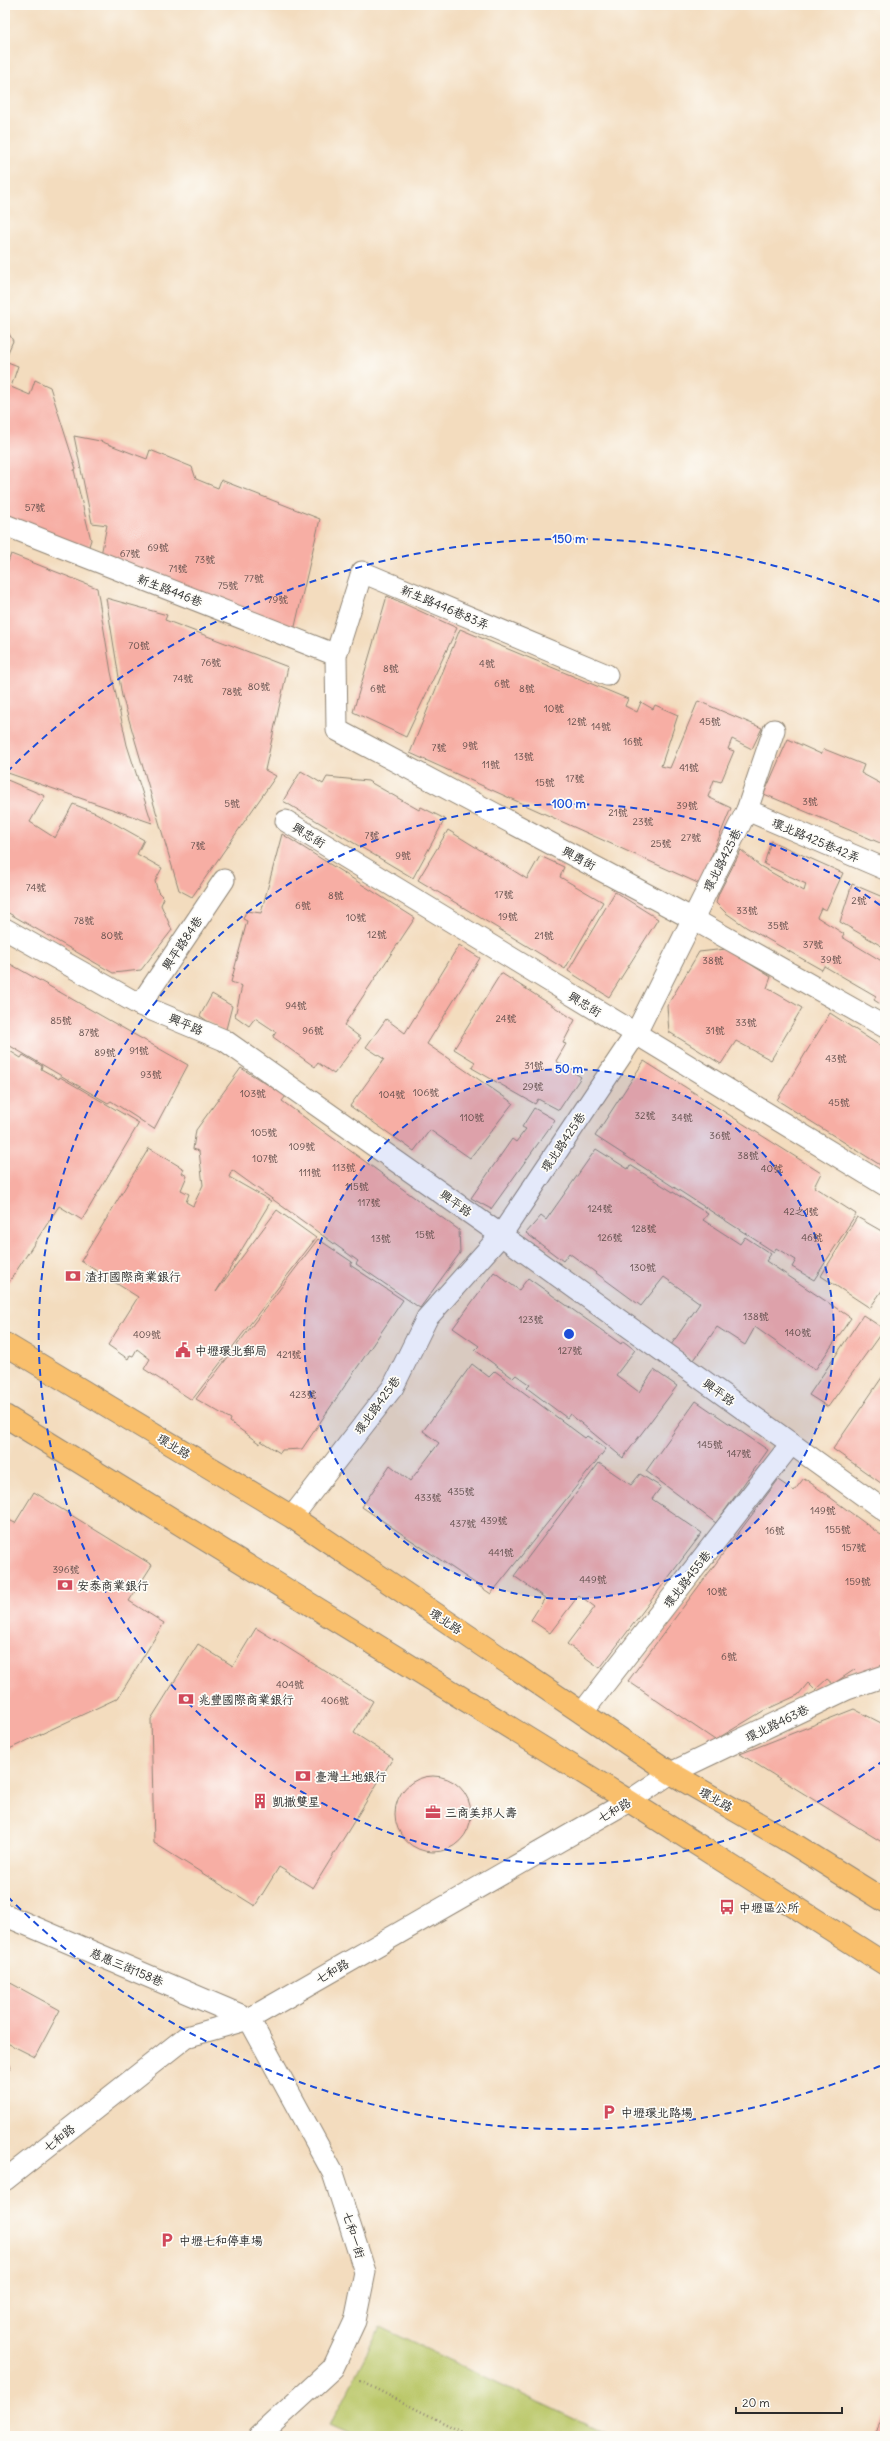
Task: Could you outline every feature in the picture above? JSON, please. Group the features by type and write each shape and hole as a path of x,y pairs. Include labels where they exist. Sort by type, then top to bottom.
{"main road":[{"name":"環北路","path":"5,1344 292,1517 671,1773 792,1843 885,1901"},
{"path":"5,1416 629,1801 885,1964"}],"street":[{"name":"慈惠三街158巷","path":"5,1915 249,2019"}],"lane":[{"name":"新生路446巷","path":"5,525 336,654"},
{"name":"新生路446巷83弄","path":"336,654 362,572 607,675"},
{"name":"興勇街","path":"336,654 337,730 693,919 885,1027"},
{"name":"環北路425巷","path":"292,1517 393,1387 427,1318 501,1235 635,1035 747,810 774,730"},
{"name":"環北路425巷42弄","path":"747,810 885,869"},
{"name":"興忠街","path":"286,821 635,1035 885,1185"},
{"name":"興平路84巷","path":"140,1005 224,880"},
{"name":"興平路","path":"5,930 140,1005 224,1040 501,1235 885,1511"},
{"name":"環北路455巷","path":"582,1713 791,1444"},
{"name":"環北路463巷","path":"671,1773 847,1689 885,1676"},
{"name":"七和路","path":"5,2180 186,2037 249,2019 629,1801 671,1773"},
{"name":"七和一街","path":"249,2019 333,2173 365,2272 355,2321 333,2368 259,2436"}],"path":[{"path":"333,2368 470,2436"}],"green space":[{"path":"380,2327 611,2436 355,2436 330,2425"}],"building":[{"path":"5,326 13,341 5,359"},
{"path":"5,361 18,366 11,387 30,395 35,380 50,387 76,469 74,470 91,540 86,555 5,523"},
{"path":"74,436 100,441 147,459 150,450 192,467 196,479 218,488 221,480 320,519 293,635 101,555 107,525 92,523"},
{"path":"11,554 97,588 111,672 127,745 152,823 5,772 5,570"},
{"path":"387,596 457,628 406,737 353,712"},
{"path":"106,598 167,615 165,620 288,667 265,770 276,776 192,897 179,890 122,696"},
{"path":"460,629 628,699 625,706 637,712 641,702 653,709 655,705 678,715 661,766 670,768 698,701 762,728 752,749 732,739 728,749 734,751 721,782 714,780 708,797 731,808 700,884 410,753"},
{"path":"788,739 821,754 824,749 864,765 861,773 885,786 885,845 764,794"},
{"path":"301,771 323,784 327,777 368,781 419,810 421,807 445,819 413,878 283,801"},
{"path":"5,779 45,796 30,822 55,838 73,804 96,813 144,840 137,854 162,868 155,881 158,892 164,898 161,905 172,930 141,970 113,973 5,911"},
{"path":"448,830 527,879 540,856 564,867 560,877 603,902 565,969 418,880"},
{"path":"282,834 415,918 344,1025 361,1038 334,1074 318,1063 315,1067 273,1037 276,1032 255,1018 249,1026 235,1016 242,986 231,982 247,921 243,919 246,911 261,913"},
{"path":"771,841 843,873 826,910 821,908 817,917 844,934 842,937 885,963 885,1007 874,1000 876,996 824,966 822,970 746,927 726,913 716,903 719,893 741,850 760,866 804,891 806,884 764,864"},
{"path":"852,884 885,898 885,948 840,922"},
{"path":"615,892 658,919 609,997 568,971"},
{"path":"459,945 480,958 427,1044 513,1103 470,1158 430,1130 414,1151 350,1106 384,1059 366,1047 386,1019 405,1033"},
{"path":"726,949 771,977 767,988 802,1008 771,1060 736,1041 721,1064 669,1032 667,1006 699,952"},
{"path":"5,961 188,1065 154,1129 111,1101 108,1103 5,1043"},
{"path":"501,973 575,1020 563,1043 566,1044 556,1061 581,1077 559,1110 538,1099 535,1104 472,1068 475,1062 454,1049"},
{"path":"212,994 232,1006 225,1033 200,1016"},
{"path":"830,1013 885,1049 885,1168 777,1100"},
{"path":"5,1048 21,1058 23,1055 42,1066 41,1069 59,1079 60,1077 139,1123 82,1220 59,1206 9,1282 5,1280"},
{"path":"644,1061 821,1173 814,1187 856,1214 814,1280 792,1267 796,1260 776,1248 774,1252 595,1136"},
{"path":"241,1068 286,1096 282,1101 459,1230 460,1253 420,1308 356,1264 358,1261 232,1170 229,1177 271,1201 216,1292 277,1210 316,1238 192,1400 144,1369 150,1359 137,1349 133,1356 130,1355 128,1359 108,1345 138,1297 81,1261 149,1148 184,1169 182,1173 187,1176 181,1190 189,1194 186,1202 193,1206 203,1185 199,1151 193,1149 196,1130"},
{"path":"534,1108 555,1120 491,1209 471,1198 512,1139 516,1142 526,1129 522,1127"},
{"path":"596,1149 628,1169 630,1165 708,1214 703,1220 740,1244 745,1237 771,1254 766,1261 851,1318 815,1370 755,1327 745,1345 717,1327 694,1360 671,1345 700,1303 664,1277 641,1306 569,1253 563,1261 526,1233 541,1216 546,1220"},
{"path":"857,1217 885,1233 885,1286 870,1308 821,1276"},
{"path":"318,1239 352,1262 350,1265 403,1300 302,1449 282,1450 280,1453 261,1441 260,1444 230,1422 231,1419 196,1399"},
{"path":"494,1272 519,1290 528,1278 621,1344 623,1341 635,1350 616,1375 639,1392 654,1370 677,1386 623,1458 570,1414 567,1418 527,1388 530,1385 516,1375 513,1378 475,1350 479,1346 453,1328"},
{"path":"863,1315 884,1329 828,1407 809,1395"},
{"path":"472,1364 489,1377 495,1371 585,1438 587,1436 606,1449 491,1594 362,1507 390,1465 410,1481 439,1443 423,1431"},
{"path":"885,1373 885,1486 833,1449"},
{"path":"696,1401 768,1450 716,1523 646,1471"},
{"path":"599,1463 631,1485 640,1474 661,1487 652,1499 702,1533 600,1668 567,1644 595,1607 579,1595 550,1633 531,1620 545,1598 514,1576"},
{"path":"804,1478 885,1538 885,1668 862,1678 854,1670 833,1684 827,1679 815,1690 808,1683 798,1695 763,1711 715,1740 628,1681 778,1480 794,1491"},
{"path":"34,1492 152,1565 129,1601 164,1623 118,1698 5,1751 5,1518 15,1523"},
{"name":"凱撒雙星","path":"256,1628 373,1701 354,1733 393,1758 313,1888 279,1867 255,1906 154,1843 151,1719 198,1644 233,1666"},
{"path":"854,1709 885,1725 885,1844 740,1754"},
{"name":"三商美邦人壽","path":"425,1776 441,1776 454,1782 465,1793 471,1806 469,1829 454,1846 441,1852 425,1852 412,1846 397,1829 395,1822 395,1806 401,1793 418,1778"},
{"path":"5,1980 60,2010 35,2057 5,2042"},
{"path":"5,2063 11,2066 5,2078"},
{"path":"885,2416 885,2436 873,2436"}],"place":[{"name":"渣打國際商業銀行","path":"73,1276"},
{"name":"中壢環北郵局","path":"183,1350"},
{"name":"安泰商業銀行","path":"65,1585"},
{"name":"兆豐國際商業銀行","path":"186,1699"},
{"name":"臺灣土地銀行","path":"303,1776"},
{"name":"凱撒雙星","path":"260,1801"},
{"name":"三商美邦人壽","path":"433,1812"},
{"name":"中壢區公所","path":"727,1907"},
{"name":"中壢環北路場","path":"609,2112"},
{"name":"中壢七和停車場","path":"167,2240"}]}
